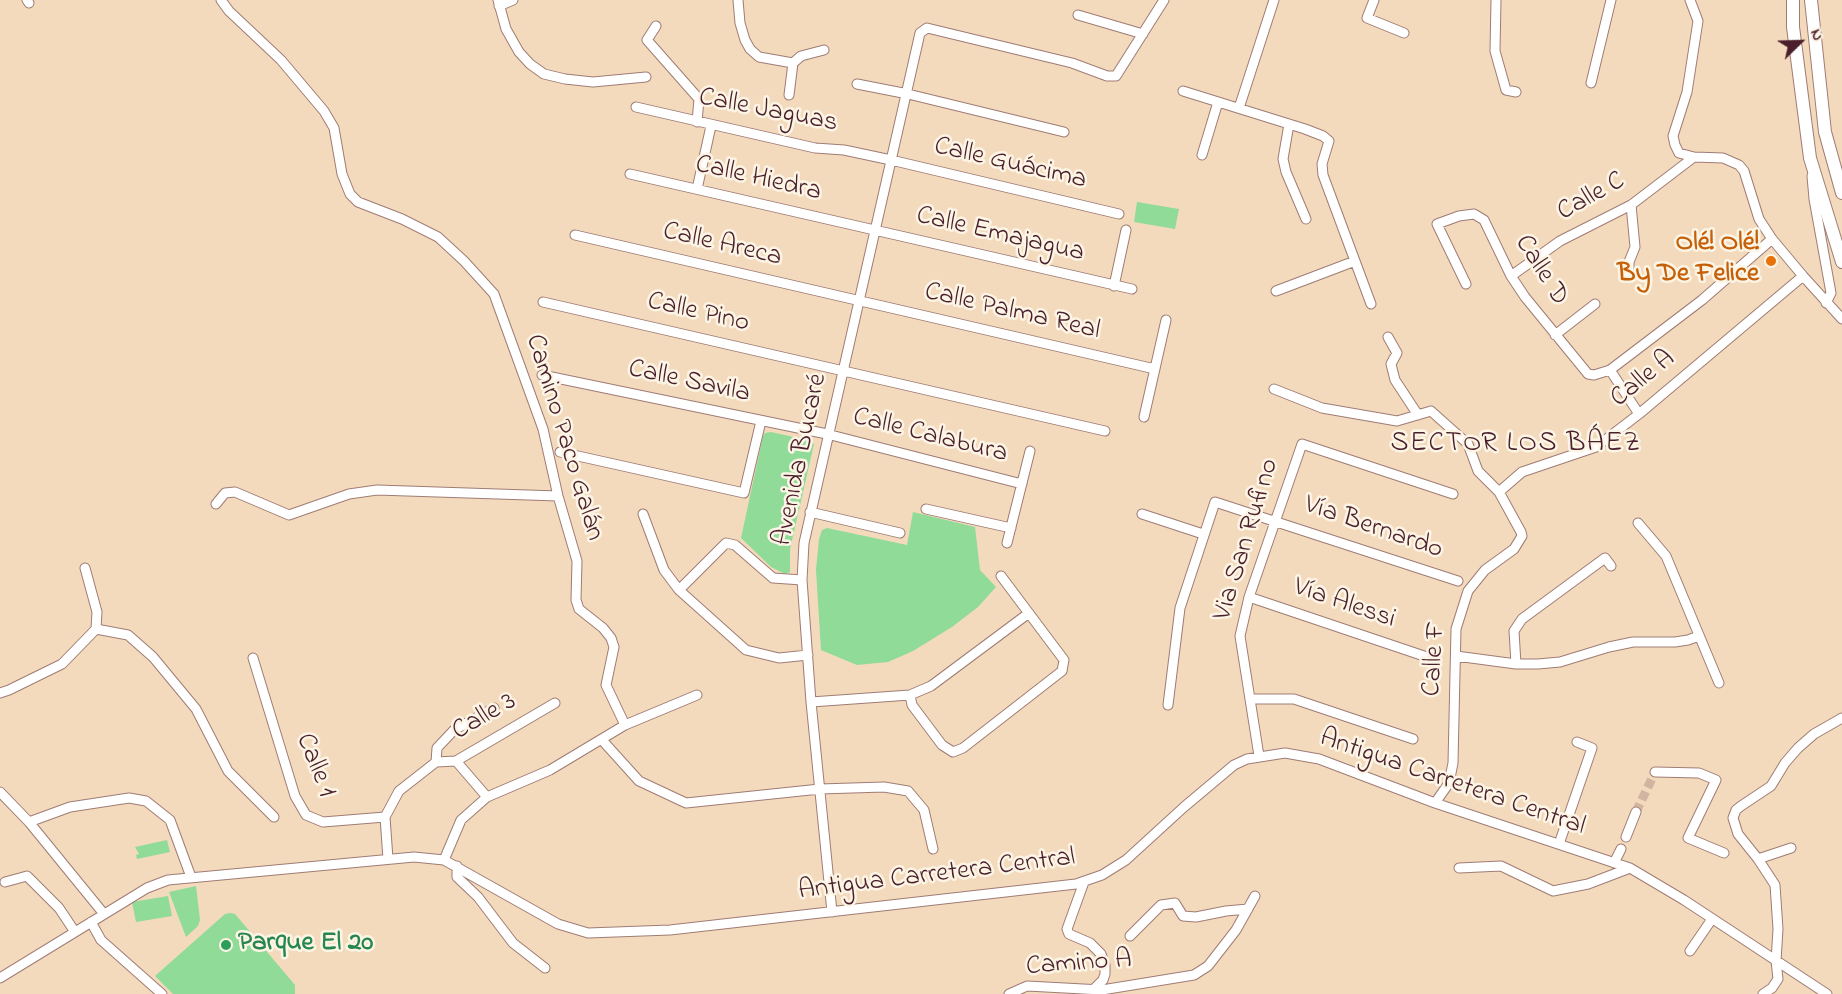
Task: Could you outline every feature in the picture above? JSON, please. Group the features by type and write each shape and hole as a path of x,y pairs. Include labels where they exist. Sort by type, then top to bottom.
{"main road":[{"path":"1793,0 1793,27 1810,158 1842,262"},
{"path":"1811,0 1825,132 1842,193"}],"street":[{"name":"Camino Paco Galán","path":"221,0 229,11 281,60 324,111 334,128 342,174 350,194 358,202 402,219 438,237 494,294 543,429 558,496 578,561 576,600 579,609 603,628 611,638 614,647 606,685 625,725"},
{"path":"513,0 498,3 506,29 519,52 544,74 593,82 646,77"},
{"path":"738,0 740,23 750,50 759,57 793,63"},
{"path":"1078,15 1143,34 1164,0"},
{"path":"1239,108 1274,0"},
{"path":"1374,0 1367,18 1404,33"},
{"path":"1496,0 1495,51 1506,90 1516,92"},
{"path":"1592,83 1611,0"},
{"path":"1690,0 1698,21 1687,92 1673,136 1679,153 1694,157 1723,158 1739,165 1744,171 1759,219 1772,239 1842,319"},
{"path":"656,26 647,40 699,99 697,122"},
{"name":"Avenida Bucaré","path":"832,912 811,702 802,580 804,543 827,434 908,94 920,33 927,28 1072,63 1107,76 1116,76 1143,34"},
{"path":"789,95 793,63 801,56 824,50"},
{"path":"857,84 1064,132"},
{"path":"1183,90 1289,124 1323,136 1329,141 1322,164 1323,175 1371,304"},
{"path":"1202,155 1218,102"},
{"name":"Calle Jaguas","path":"636,108 815,148 844,150 891,160"},
{"path":"1289,124 1283,159 1286,172 1306,219"},
{"path":"697,189 711,126"},
{"name":"Calle C","path":"1511,276 1560,241 1631,205 1694,157"},
{"path":"1810,158 1814,199 1833,308"},
{"name":"Calle Guácima","path":"891,160 1119,214"},
{"name":"Calle Hiedra","path":"630,174 875,231"},
{"path":"1629,277 1629,262 1635,247 1631,205"},
{"name":"Calle D","path":"1466,284 1437,224 1459,216 1474,214 1484,220 1511,276 1524,297 1588,374 1594,375 1610,370"},
{"name":"Calle Emajagua","path":"1114,286 1126,230"},
{"name":"Calle Emajagua","path":"875,231 1132,289"},
{"name":"Calle Areca","path":"575,235 859,300"},
{"path":"1640,414 1610,370 1702,300 1772,239"},
{"path":"1276,291 1355,261"},
{"name":"Calle A","path":"1499,492 1522,472 1596,447 1640,414 1803,276"},
{"name":"Calle Palma Real","path":"859,300 1155,369"},
{"name":"Calle Pino","path":"543,302 1105,431"},
{"path":"1555,335 1595,304"},
{"path":"1144,417 1166,320"},
{"path":"1388,337 1397,352 1391,364 1395,380 1418,414"},
{"name":"Calle Savila","path":"542,375 827,434"},
{"name":"Calle F","path":"1274,389 1322,408 1397,421 1431,411 1468,444 1478,471 1499,492 1518,523 1522,536 1514,549 1485,570 1468,591 1456,629 1453,763 1449,783 1435,803"},
{"path":"560,452 744,493 761,421"},
{"name":"Calle Calabura","path":"827,434 1022,484"},
{"name":"Via San Rufino","path":"1259,756 1240,636 1249,597 1302,444 1453,494"},
{"path":"1007,543 1029,451"},
{"path":"216,504 225,493 235,492 289,515 349,494 376,490 558,496"},
{"name":"Vía Bernardo","path":"1203,534 1215,502 1458,581"},
{"path":"926,509 1011,528"},
{"path":"810,512 900,533"},
{"path":"643,514 664,570 679,590 746,650 779,658 808,655"},
{"path":"1142,514 1203,534 1179,608 1168,705"},
{"path":"1638,523 1666,556 1719,683"},
{"path":"679,590 726,543 735,545 773,578 802,580"},
{"path":"1516,664 1515,631 1521,619 1605,558 1611,566"},
{"path":"0,693 62,664 96,629 97,612 85,568"},
{"path":"910,695 912,705 942,745 953,752 963,748 1062,671 1064,660 1001,576"},
{"name":"Vía Alessi","path":"1249,597 1424,656"},
{"path":"811,702 910,695 931,686 1029,613"},
{"path":"96,629 128,635 153,657 196,709 228,771 274,817"},
{"path":"1456,656 1516,664 1560,662 1633,642 1675,642 1699,636"},
{"name":"Calle 1","path":"253,658 295,796 306,815 323,822 385,817"},
{"path":"444,860 461,820 487,797 550,770 625,725 698,695"},
{"path":"1250,699 1294,699 1413,739"},
{"name":"Calle 3","path":"436,762 456,761 555,703"},
{"path":"388,859 385,817 399,791 436,762 437,748 453,730 495,708"},
{"path":"1764,994 1776,985 1778,971 1775,885 1734,826 1733,818 1736,810 1771,786 1785,764 1814,734 1842,718"},
{"path":"602,740 639,781 686,803 820,789 884,787 908,791 924,810 933,849"},
{"path":"1559,844 1592,748 1577,742"},
{"name":"Antigua Carretera Central","path":"0,978 147,888 168,880 388,859 414,857 444,860 558,924 588,933 670,930 1084,882 1102,875 1126,860 1234,765 1259,756 1286,753 1319,759 1435,803 1630,868 1827,994"},
{"path":"456,761 487,797"},
{"path":"1655,772 1699,773 1716,780 1688,838 1724,853"},
{"path":"0,792 29,822 104,914"},
{"path":"29,822 70,807 129,798 146,801 170,820 191,877"},
{"path":"1626,837 1636,812"},
{"path":"1758,859 1791,848"},
{"path":"1614,863 1621,849"},
{"path":"457,866 457,877 478,897 513,943 545,968"},
{"path":"1459,868 1501,866 1553,891 1588,884 1630,868"},
{"path":"5,882 27,876 59,908 75,932"},
{"path":"1084,882 1067,929 1069,934 1090,943 1101,954 1105,974 1103,980 1094,989"},
{"name":"Camino A","path":"1009,994 1028,986 1102,990 1194,975 1208,966 1236,930 1255,896"},
{"path":"1130,936 1161,905 1175,903 1183,916 1190,917 1248,909"},
{"path":"1690,951 1712,919"},
{"path":"91,922 101,940 162,994"}],"green space":[{"path":"1137,202 1179,209 1175,229 1134,222"},
{"path":"771,432 811,441 814,444 790,549 790,572 785,574 771,567 741,538 763,436"},
{"path":"913,512 975,527 980,570 996,587 978,607 952,627 913,651 888,662 857,665 821,650 816,570 822,530 827,528 907,545"},
{"path":"167,840 170,852 137,859 136,855 139,854 135,847"},
{"path":"196,886 200,920 198,926 186,937 169,892"},
{"path":"168,896 172,916 136,922 132,902"},
{"name":"Parque El 20","path":"225,914 235,914 295,985 295,994 173,994 155,976"}],"tunnel":[{"path":"1636,812 1655,772"}],"place":[{"name":"Olé! Olé! By De Felice","path":"1771,261"},
{"name":"Parque El 20","path":"226,945"}],"district":[{"name":"SECTOR LOS BÁEZ","path":"1516,445"}]}
